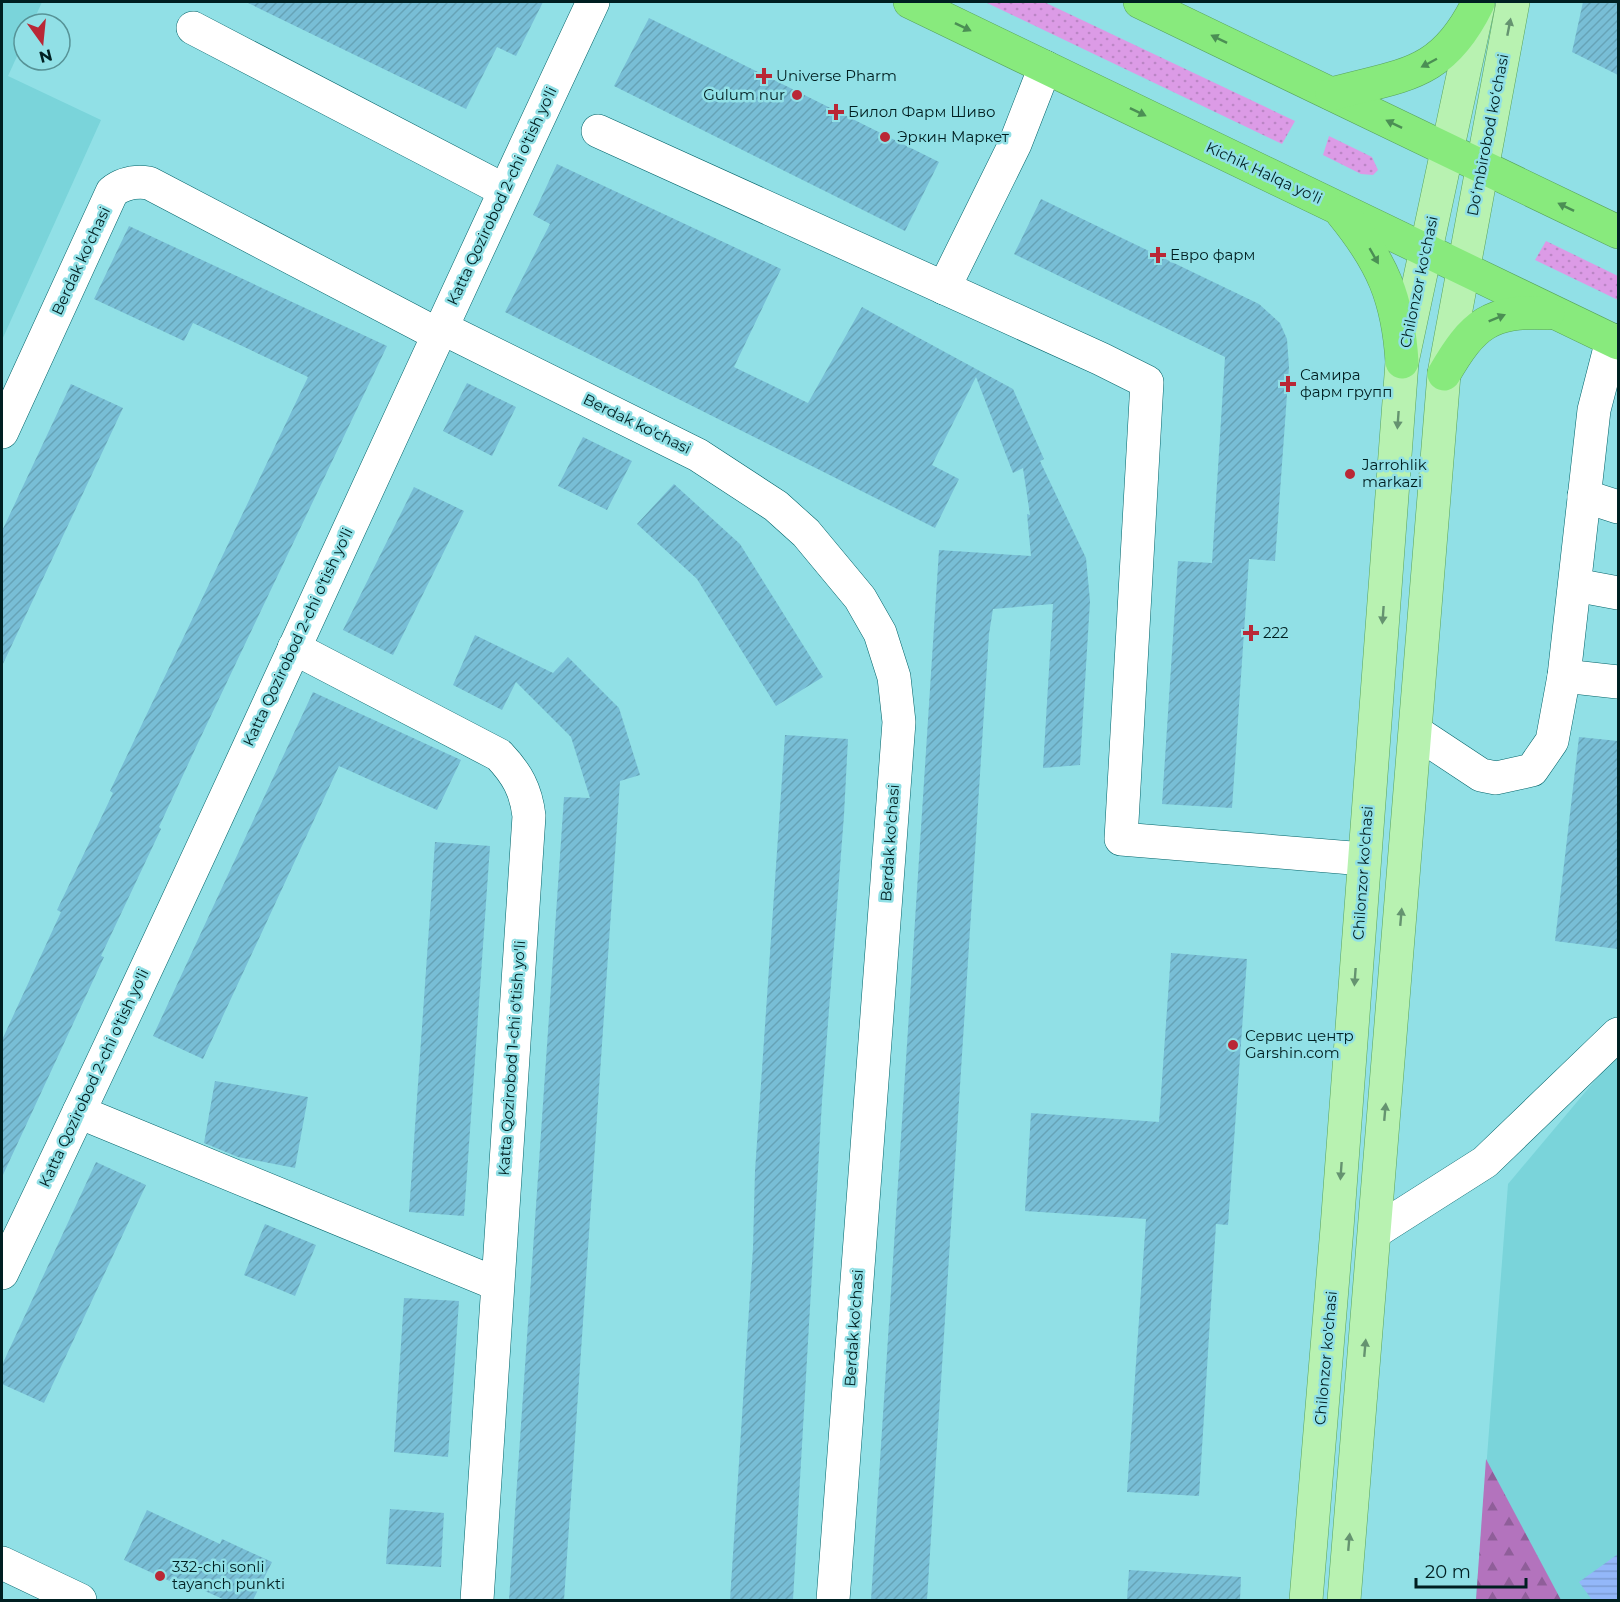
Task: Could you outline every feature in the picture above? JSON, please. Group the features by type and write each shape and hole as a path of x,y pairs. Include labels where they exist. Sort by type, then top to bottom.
{"highway":[{"name":"Kichik Halqa yo'li","path":"910,2 1615,342"},
{"path":"1140,2 1618,232"},
{"path":"1332,94 1414,71 1434,62 1452,47 1467,26 1478,2"},
{"path":"1339,209 1372,252 1386,278 1395,305 1402,362"},
{"path":"1444,374 1464,342 1493,318 1517,311 1556,313"}],"main road":[{"path":"1447,150 1478,2"},
{"name":"Doʻmbirobod koʻchasi","path":"1464,269 1513,2"},
{"name":"Chilonzor ko'chasi","path":"1306,1600 1337,1228 1402,362 1447,150"},
{"path":"1344,1600 1444,374 1464,269"}],"street":[{"name":"Katta Qozirobod 2-chi o'tish yo'li","path":"2,1273 79,1112 439,330 593,2"},
{"path":"193,28 504,190"},
{"path":"944,288 1016,144 1045,67"},
{"path":"598,131 1147,382 1121,839 1364,859"},
{"name":"Berdak ko'chasi","path":"2,432 112,192 131,183 148,183 439,330 698,455 776,507 806,533 860,598 880,633 894,677 899,722 833,1600"},
{"path":"1416,732 1481,775 1496,778 1532,770 1552,741 1564,676 1594,410 1615,342"},
{"path":"1584,496 1618,507"},
{"path":"1575,585 1618,593"},
{"name":"Katta Qozirobod 1-chi o'tish yo'li","path":"294,648 499,755 522,783 527,799 529,816 477,1600"},
{"path":"1564,676 1618,682"},
{"path":"1375,1232 1485,1162 1618,1034"},
{"path":"79,1112 497,1284"},
{"path":"2,1563 80,1600"}],"shaded area":[{"path":"2,2 42,2 37,12 12,12 12,67 8,76 101,120 2,340"},
{"path":"985,2 1044,2 1295,121 1282,144"},
{"path":"1329,136 1372,157 1378,170 1373,175 1361,174 1323,155"},
{"path":"1546,241 1618,276 1618,300 1535,260"},
{"path":"1618,1053 1618,1600 1476,1600 1508,1184"},
{"path":"1618,1554 1618,1600 1592,1600 1579,1582"}],"green space":[{"path":"1486,1459 1561,1600 1476,1600"}],"building":[{"path":"246,2 543,2 516,56 497,47 466,109"},
{"path":"1583,2 1618,2 1618,75 1572,52"},
{"path":"649,18 939,162 905,231 614,86"},
{"path":"557,164 781,269 734,367 808,403 862,307 1013,389 1044,459 1040,461 1086,558 1090,601 1080,765 1043,768 1053,604 993,609 989,634 927,1600 871,1600 939,550 1031,556 1027,514 1030,515 1023,468 1013,473 976,377 932,465 959,479 935,528 505,312 550,224 533,215"},
{"path":"1041,199 1259,304 1280,323 1287,339 1289,367 1275,561 1249,559 1232,808 1162,804 1178,561 1212,563 1225,357 1014,254"},
{"path":"129,226 387,346 159,827 161,829 101,956 104,957 2,1177 2,1040 61,912 57,910 113,793 110,791 308,377 193,323 184,341 94,299"},
{"path":"467,383 516,407 492,456 443,431"},
{"path":"71,384 123,408 2,666 2,531"},
{"path":"583,437 632,461 607,510 558,486"},
{"path":"674,484 740,544 823,677 776,706 697,579 637,524"},
{"path":"414,487 464,511 393,655 343,630"},
{"path":"475,635 553,673 568,657 619,708 640,775 620,781 564,1600 509,1600 564,797 590,798 571,737 516,682 502,710 453,685"},
{"path":"313,692 461,760 437,810 339,766 203,1059 153,1036"},
{"path":"785,735 848,739 844,815 822,1101 793,1600 730,1600 753,1248 755,1171"},
{"path":"1579,737 1618,741 1618,949 1555,941"},
{"path":"435,842 490,846 464,1216 409,1212"},
{"path":"1171,953 1247,959 1228,1225 1216,1224 1199,1496 1127,1492 1146,1219 1025,1211 1031,1113 1159,1122"},
{"path":"215,1081 308,1097 295,1168 238,1157 204,1143"},
{"path":"96,1162 146,1185 44,1403 2,1384 2,1365"},
{"path":"265,1224 316,1245 295,1296 244,1275"},
{"path":"404,1298 459,1301 448,1457 394,1452"},
{"path":"390,1509 444,1513 441,1567 386,1564"},
{"path":"147,1510 220,1544 222,1539 272,1562 253,1600 225,1600 176,1578 174,1583 124,1560"},
{"path":"1129,1570 1241,1577 1240,1600 1127,1600"}],"place":[{"name":"Universe Pharm","path":"764,76"},
{"name":"Gulum nur","path":"797,95"},
{"name":"Билол Фарм Шиво","path":"836,112"},
{"name":"Эркин Маркет","path":"885,137"},
{"name":"Евро фарм","path":"1158,255"},
{"name":"Самира фарм групп","path":"1288,384"},
{"name":"Jarrohlik markazi","path":"1350,474"},
{"name":"222","path":"1251,633"},
{"name":"Сервис центр Garshin.com","path":"1233,1045"},
{"name":"332-chi sonli tayanch punkti","path":"160,1576"}]}
